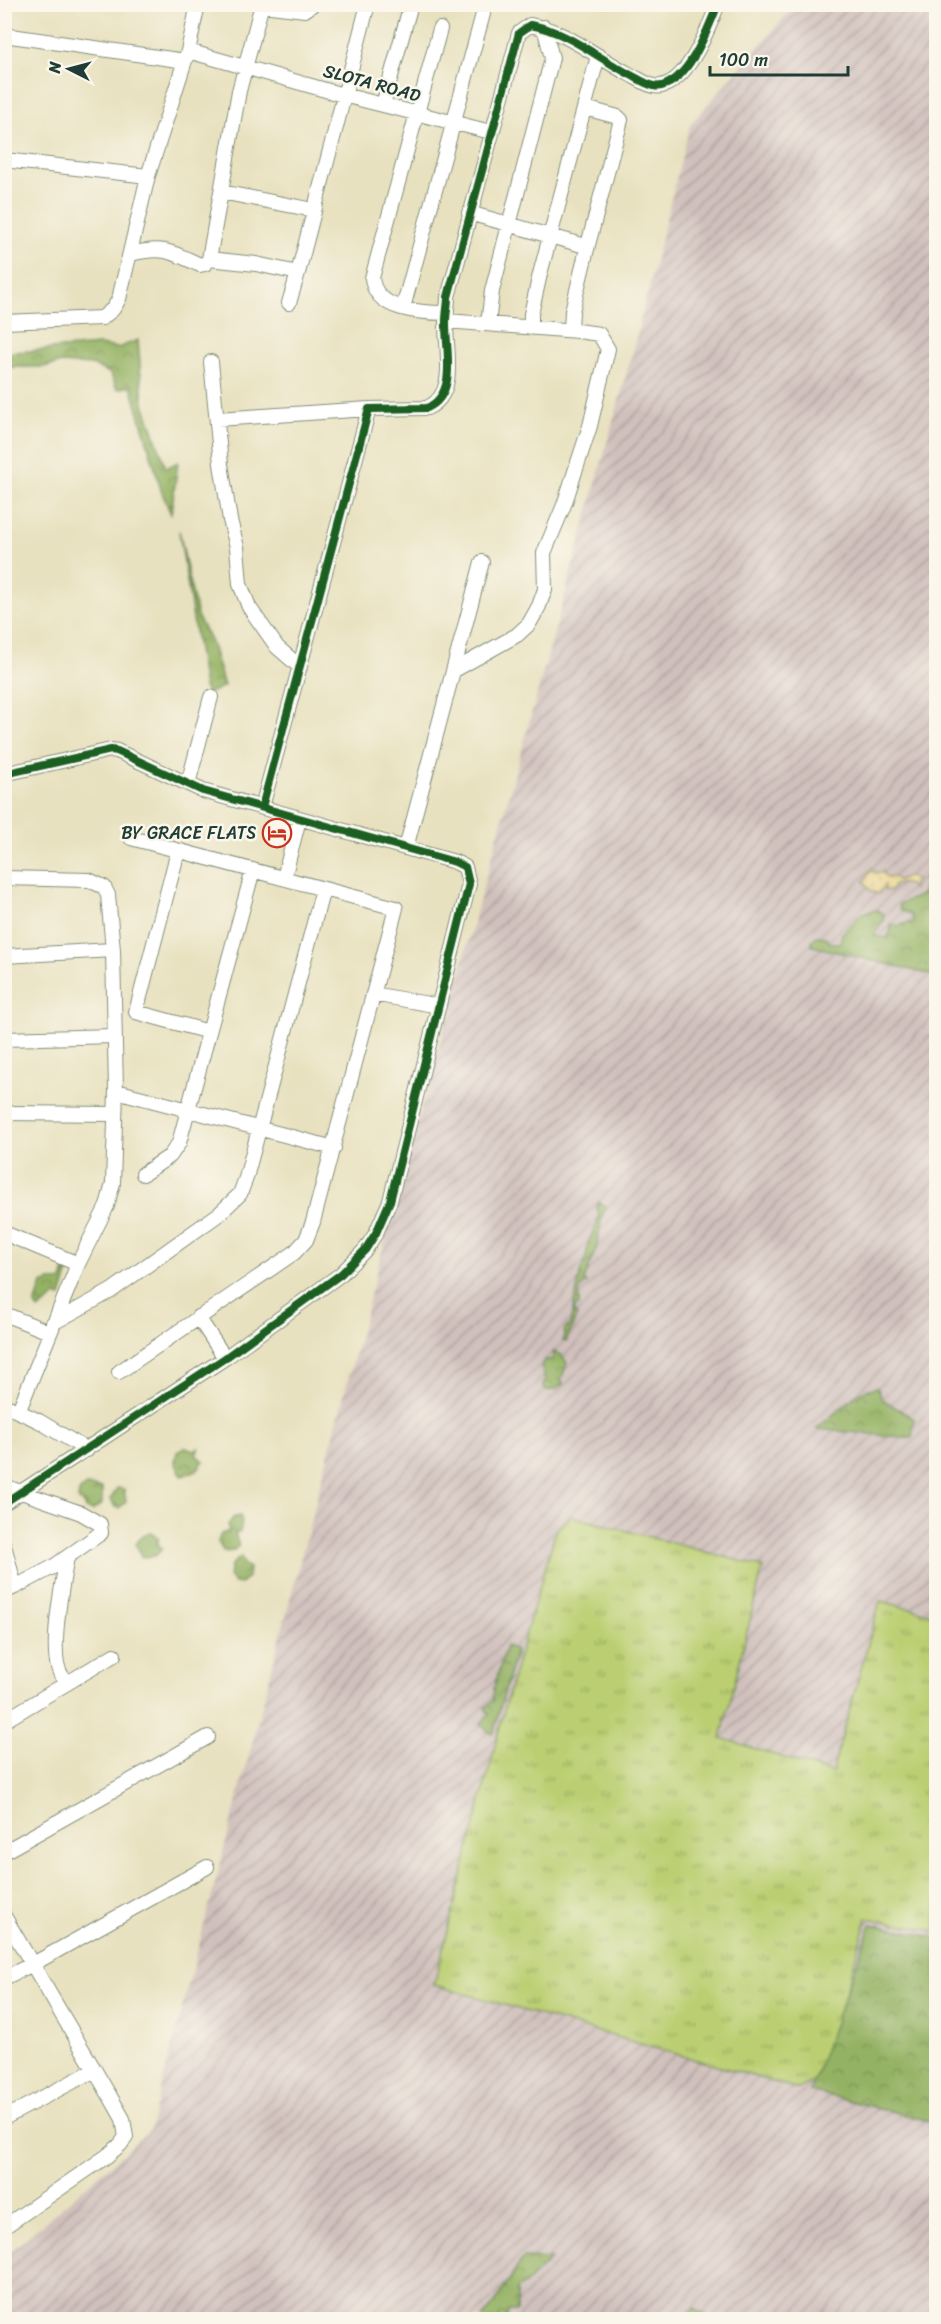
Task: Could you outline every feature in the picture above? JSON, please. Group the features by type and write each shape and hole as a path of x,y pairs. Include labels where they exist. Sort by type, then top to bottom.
{"street":[{"path":"4,322 102,318 113,309 119,298 148,176 186,56 198,4"},
{"path":"130,254 147,249 165,249 200,265 209,260 245,66 262,5 305,10 313,4"},
{"path":"289,303 368,4"},
{"path":"383,105 411,4"},
{"path":"217,419 369,409 427,408 435,404 444,392 448,371 446,317 448,297 519,33 530,25 544,27 652,86 669,84 680,75 701,46 718,4"},
{"path":"404,308 483,14"},
{"path":"488,324 492,291 552,58 544,27"},
{"path":"440,29 373,271 375,290 383,299 418,313 488,324 599,334 608,349 590,426 564,505 544,553 544,589 539,606 529,624 518,635 453,671"},
{"name":"SLOTA ROAD","path":"4,35 186,56 245,66 343,95 491,132"},
{"path":"531,327 531,314 550,236 598,56"},
{"path":"571,330 572,311 621,120 612,115 585,108"},
{"path":"4,160 148,176"},
{"path":"221,192 314,210"},
{"path":"469,213 582,245 588,244"},
{"path":"209,260 256,264 298,273"},
{"path":"211,362 230,520 237,547 240,584 249,607 277,646 300,667"},
{"path":"262,807 369,409"},
{"path":"406,848 482,562"},
{"path":"188,784 211,697"},
{"path":"4,774 111,750 123,752 203,791 455,862 465,867 469,884 390,1201 376,1233 365,1250 341,1274 225,1358 4,1503"},
{"path":"284,878 299,819"},
{"path":"119,1372 300,1248 310,1231 334,1148 396,908 131,838"},
{"path":"178,850 136,1012 209,1032"},
{"path":"143,1174 175,1151 188,1111 253,870"},
{"path":"4,878 89,880 99,883 108,895 113,950 116,1091 113,1183 107,1206 78,1264 19,1410"},
{"path":"4,1314 51,1328 111,1291 234,1201 244,1186 323,889"},
{"path":"4,956 113,950"},
{"path":"373,994 439,1006"},
{"path":"4,1039 114,1036"},
{"path":"116,1091 334,1148"},
{"path":"4,1113 115,1114"},
{"path":"4,1233 78,1264"},
{"path":"198,1317 225,1358"},
{"path":"4,1405 19,1410 87,1450"},
{"path":"4,1486 81,1513 100,1524 101,1533 67,1557 10,1590 4,1545"},
{"path":"67,1557 59,1596 56,1657 61,1676 69,1682"},
{"path":"4,1721 114,1655"},
{"path":"4,1852 208,1737"},
{"path":"4,1978 207,1867"},
{"path":"4,1916 123,2119 126,2137 107,2156 4,2227"},
{"path":"4,2118 95,2070"}],"shaded area":[{"path":"795,5 936,5 936,2319 5,2319 4,2258 150,2130 389,1225 632,354 690,125"},
{"path":"4,1996 11,1997 5,2057"}],"green space":[{"path":"138,340 143,401 166,468 178,462 171,514 162,493 131,386 117,389 110,373 92,365 62,363 43,367 5,367 5,353 99,345 118,348"},
{"path":"179,531 197,616 211,642 224,686 208,694 204,687"},
{"path":"936,872 936,976 812,946 812,940 817,936 826,937 830,943 840,943 842,934 862,913 877,910 884,914 883,921 874,936 887,938 891,930 890,924 914,922 910,914 900,910 899,904 924,894 925,878"},
{"path":"599,1202 607,1207 602,1215 596,1249 584,1280 587,1283 579,1292 579,1306 576,1307 574,1313 577,1315 566,1342 563,1341 565,1329 570,1325 581,1270 599,1215 597,1206"},
{"path":"66,1265 71,1265 61,1297 56,1296 38,1310 35,1305 42,1284 62,1281"},
{"path":"554,1352 561,1355 567,1363 561,1380 563,1384 555,1389 546,1390 543,1386 545,1378 541,1367 544,1360 552,1360"},
{"path":"877,1387 882,1399 914,1419 912,1438 816,1429 861,1392"},
{"path":"185,1447 195,1450 199,1448 196,1455 204,1461 197,1470 182,1476 175,1462 177,1452"},
{"path":"86,1486 102,1488 102,1504 92,1511 85,1509 78,1499 79,1492"},
{"path":"117,1488 124,1489 126,1502 119,1508 115,1507 111,1499"},
{"path":"240,1516 242,1521 240,1532 235,1534 239,1545 233,1551 224,1552 218,1542 221,1534 229,1531 228,1525 233,1518"},
{"path":"571,1516 763,1567 721,1738 832,1773 880,1601 936,1615 936,1931 867,1918 821,2077 798,2089 434,1985 509,1691 556,1530"},
{"path":"150,1533 158,1537 158,1544 162,1549 155,1556 141,1557 136,1544 141,1537"},
{"path":"241,1557 244,1565 249,1568 248,1577 241,1584 234,1583 229,1576 231,1565"},
{"path":"506,1646 516,1650 493,1734 488,1732 481,1723 489,1714 485,1708 493,1701 494,1688"},
{"path":"871,1924 936,1937 936,2110 934,2122 810,2091"},
{"path":"523,2258 551,2259 529,2281 517,2289 517,2311 508,2311 507,2319 482,2319 495,2303"},
{"path":"694,2308 708,2317 706,2319 686,2319"}],"sand":[{"path":"872,869 876,873 882,872 887,878 892,876 898,880 909,876 917,879 913,883 913,889 906,884 895,884 891,891 885,890 884,886 878,894 871,891 864,881"}],"cycle path":[{"path":"262,807 369,409 427,408 437,401 447,381 448,297 519,33 530,25 544,28 581,45 644,82 660,86 676,79 684,71 698,49 718,4"},
{"path":"4,774 111,750 117,751 203,791 455,862 465,867 469,884 390,1201 376,1233 365,1250 341,1274 225,1358 4,1503"}],"place":[{"name":"BY GRACE FLATS","path":"277,833"}]}
